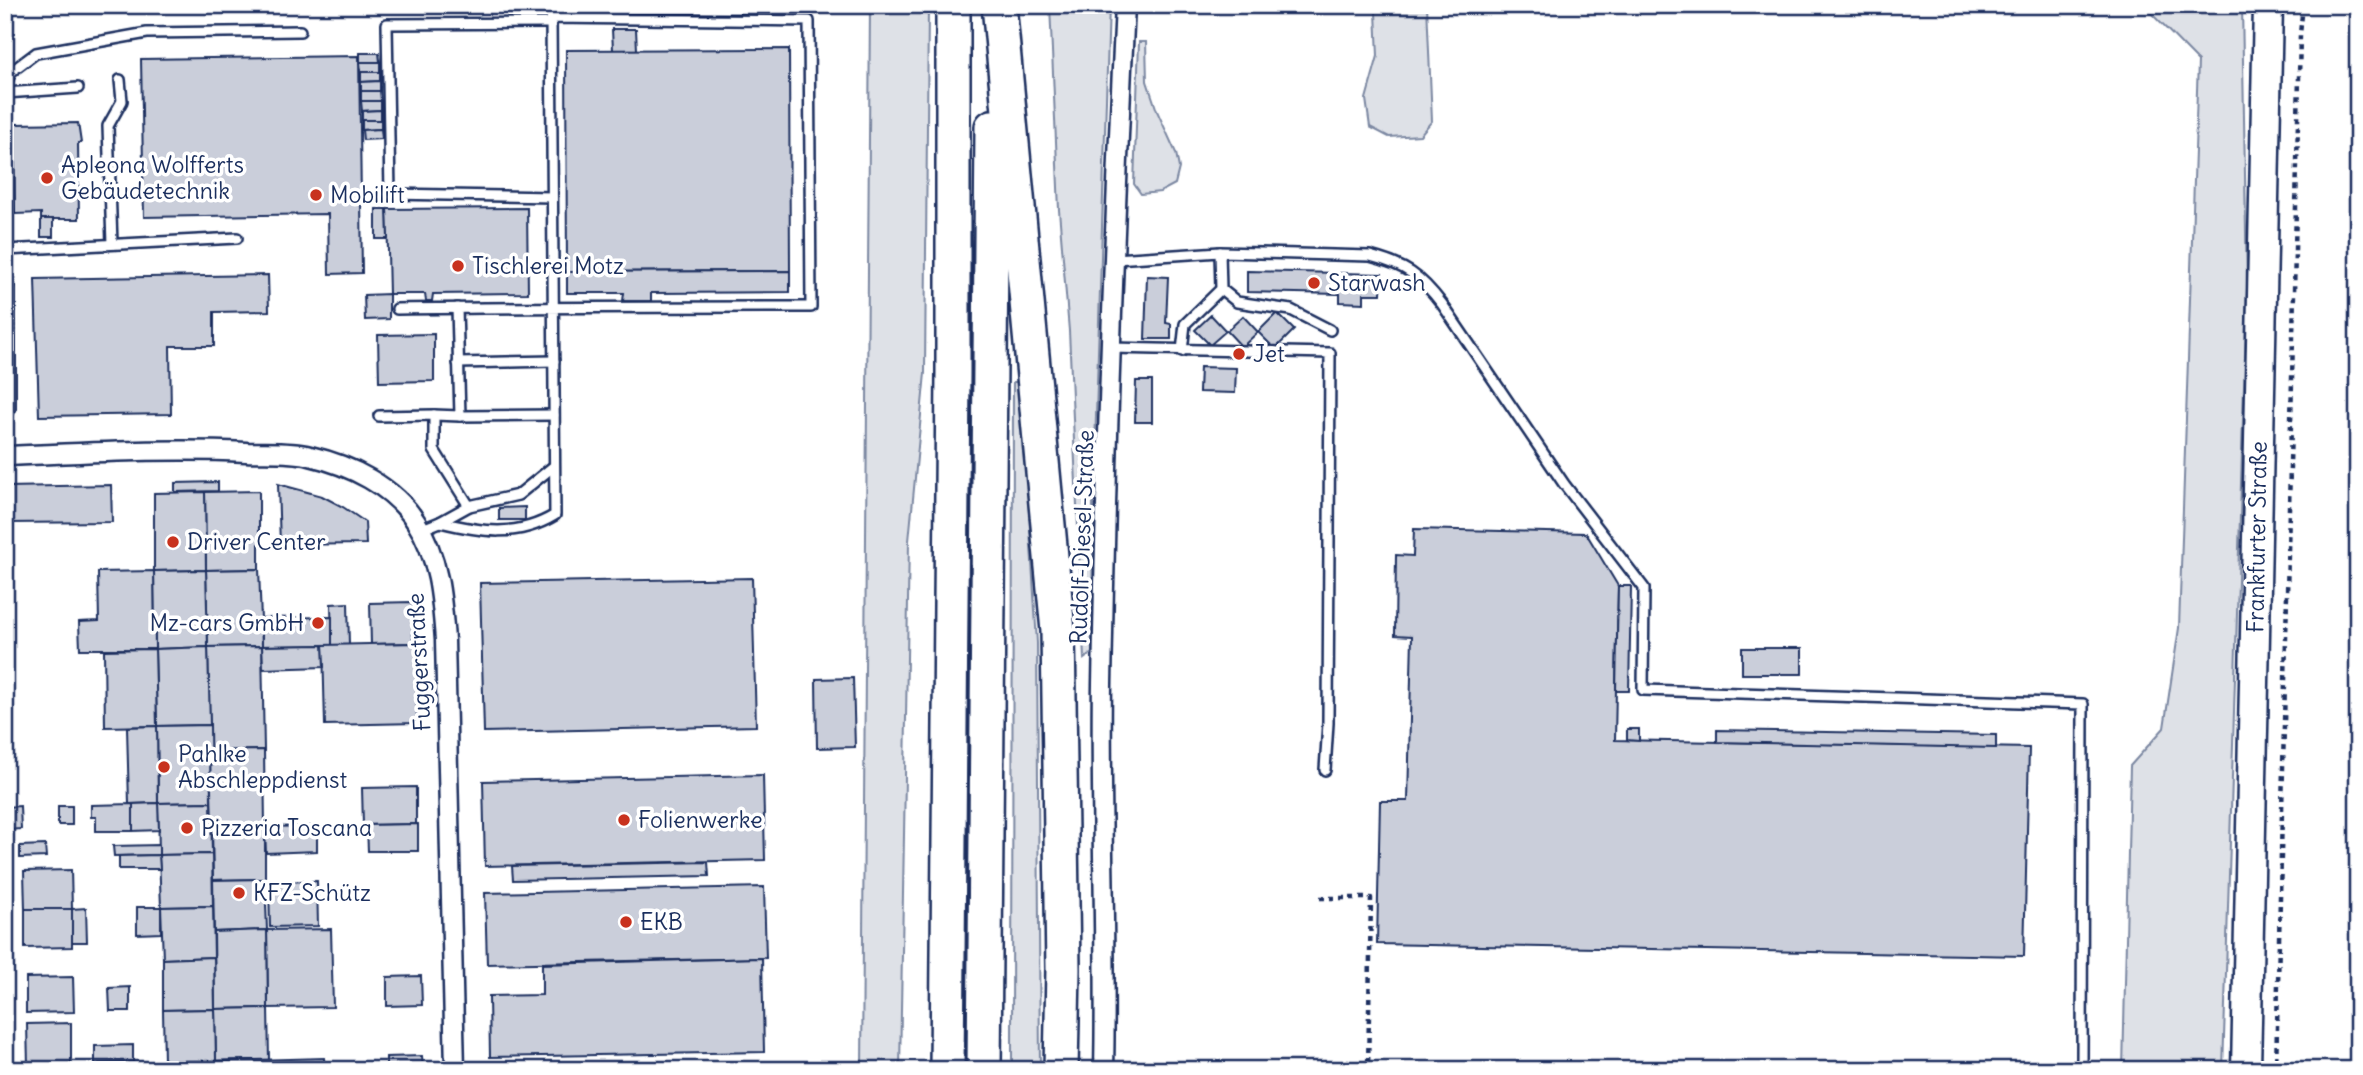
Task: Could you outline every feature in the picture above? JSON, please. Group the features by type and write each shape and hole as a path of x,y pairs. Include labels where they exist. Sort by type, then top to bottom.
{"highway":[{"path":"947,1070 953,5"},
{"path":"984,1070 993,5"},
{"path":"999,5 1058,631 1063,970 1061,1070"}],"main road":[{"name":"Frankfurter Straße","path":"2246,1070 2268,5"}],"street":[{"name":"Rudolf-Diesel-Straße","path":"1104,1070 1106,996 1102,687 1111,348 1125,5"},
{"name":"Fuggerstraße","path":"5,456 194,449 308,455 344,466 379,483 407,509 432,552 439,581 445,640 455,1070"}],"lane":[{"path":"397,309 457,308 553,308 811,307 809,21 551,18 552,197 553,308 554,361 554,466 555,515 537,526 482,532 440,522"},
{"path":"551,23 387,24 390,194 552,197"},
{"path":"5,84 12,71 36,53 147,33 300,31"},
{"path":"112,244 108,126 122,101 120,80"},
{"path":"5,93 78,88"},
{"path":"5,250 237,238"},
{"path":"1115,259 1220,253 1370,256 1410,270 1428,285 1564,484 1644,588 1643,690 2083,704 2082,1070"},
{"path":"1182,351 1185,324 1221,289 1220,253"},
{"path":"5,289 10,289 10,409"},
{"path":"1221,289 1237,302 1291,310 1330,330"},
{"path":"457,308 460,416"},
{"path":"1111,348 1330,353 1328,697 1325,770"},
{"path":"458,363 554,361"},
{"path":"434,415 434,450 469,506"},
{"path":"379,416 554,415"},
{"path":"420,530 469,506 518,495 554,466"}],"path":[{"path":"2276,1070 2299,75 2303,5"},
{"path":"1320,898 1371,898 1368,1070"}],"shaded area":[{"path":"870,5 928,5 925,373 909,541 900,1070 862,1070"},
{"path":"1050,5 1109,5 1093,511 1092,653 1084,659 1069,331 1059,210"},
{"path":"1374,5 1427,5 1432,121 1420,135 1389,137 1370,127 1366,99 1378,56"},
{"path":"2143,5 2242,5 2247,288 2223,1070 2123,1070 2130,766 2164,728 2179,628 2198,61"},
{"path":"1139,42 1146,42 1147,81 1176,153 1179,168 1175,184 1160,192 1141,194 1134,184"},
{"path":"1013,382 1021,382 1037,643 1040,1070 1012,1070"}],"building":[{"path":"612,29 636,29 637,50 613,50"},
{"path":"789,49 790,271 567,272 566,50"},
{"path":"360,53 379,53 380,62 360,62"},
{"path":"359,56 362,273 329,274 328,214 144,217 141,59"},
{"path":"360,62 380,62 380,72 361,72"},
{"path":"361,72 380,72 380,81 361,82"},
{"path":"380,81 380,91 361,91 361,82"},
{"path":"361,91 380,91 381,101 361,101"},
{"path":"361,101 381,101 381,110 362,111"},
{"path":"381,110 381,120 362,120 362,111"},
{"path":"362,120 381,120 381,129 362,130"},
{"name":"Apleona Wolfferts Gebäudetechnik","path":"78,123 81,143 78,143 79,219 41,219 41,213 15,214 14,124"},
{"path":"381,129 382,139 363,140 362,130"},
{"path":"381,190 381,198 364,198 363,191"},
{"name":"Tischlerei Motz","path":"527,208 528,293 433,294 432,301 426,301 425,294 389,294 387,209"},
{"path":"376,209 387,209 388,239 376,239"},
{"path":"41,219 53,219 53,237 41,237"},
{"path":"790,271 790,292 651,293 651,301 623,301 624,293 567,293 567,272"},
{"name":"Starwash","path":"1247,271 1382,274 1381,294 1364,294 1364,303 1340,302 1340,294 1247,292"},
{"path":"268,275 269,311 214,312 214,346 170,346 171,414 39,416 35,279"},
{"path":"1147,276 1168,277 1166,323 1171,324 1171,339 1145,339"},
{"path":"389,294 389,319 365,320 364,295"},
{"path":"1277,313 1294,330 1275,349 1258,332"},
{"path":"1211,315 1226,331 1210,345 1195,330"},
{"path":"1243,316 1258,332 1242,347 1227,331"},
{"path":"434,334 434,381 379,382 378,335"},
{"path":"1200,367 1236,368 1235,393 1199,392"},
{"path":"1136,381 1152,381 1152,422 1135,422"},
{"path":"218,482 218,491 175,492 175,483"},
{"path":"278,484 322,496 365,522 366,544 280,545"},
{"path":"111,485 112,522 7,523 7,487"},
{"path":"259,491 259,569 206,570 205,492"},
{"path":"205,492 206,570 154,571 154,493"},
{"path":"525,507 525,520 499,520 499,508"},
{"path":"1414,529 1586,533 1618,586 1615,740 2029,748 2024,956 1377,944 1380,801 1408,801 1412,636 1395,635 1396,555 1413,556"},
{"path":"259,569 262,646 208,647 206,570"},
{"path":"206,570 208,647 155,649 154,571"},
{"path":"154,571 155,649 80,649 79,622 99,621 98,572"},
{"path":"752,578 756,726 484,732 480,583"},
{"path":"1618,586 1631,586 1629,691 1616,691"},
{"path":"412,602 413,643 371,644 370,603"},
{"path":"348,603 349,645 332,645 331,604"},
{"path":"332,617 332,645 262,646 262,618"},
{"path":"416,643 417,723 325,725 323,645"},
{"path":"323,645 324,667 263,669 262,646"},
{"path":"262,646 264,750 210,751 208,647"},
{"path":"208,647 210,725 157,726 155,649"},
{"path":"1742,648 1802,648 1802,674 1742,674"},
{"path":"155,649 157,726 105,727 104,650"},
{"path":"853,678 855,747 817,748 816,679"},
{"path":"210,725 211,802 158,803 157,726"},
{"path":"157,726 158,803 129,804 127,727"},
{"path":"1627,729 1639,729 1639,741 1627,740"},
{"path":"1717,730 1996,735 1996,748 1717,742"},
{"path":"264,750 265,827 212,828 210,751"},
{"name":"Folienwerke","path":"763,775 765,860 485,866 483,781"},
{"path":"416,787 416,824 363,825 362,788"},
{"path":"211,802 212,854 159,855 158,803"},
{"path":"158,803 159,830 133,831 133,804"},
{"path":"133,804 133,831 96,831 96,817 91,817 91,805"},
{"path":"20,806 21,829 5,830 5,807"},
{"path":"58,806 72,806 72,825 58,825"},
{"path":"418,824 418,851 368,851 367,825"},
{"path":"317,826 317,851 266,853 265,827"},
{"path":"265,827 265,879 213,880 212,828"},
{"path":"45,845 46,857 20,858 20,846"},
{"path":"159,845 159,855 114,856 113,846"},
{"path":"212,854 213,906 161,907 159,855"},
{"path":"159,855 160,869 119,869 119,856"},
{"path":"708,862 709,876 513,880 512,866"},
{"path":"71,870 72,909 25,909 24,871"},
{"name":"KFZ-Schütz","path":"265,879 267,930 214,932 213,880"},
{"path":"317,881 318,926 270,927 269,882"},
{"name":"EKB","path":"764,887 766,958 487,964 485,893"},
{"path":"213,906 214,957 163,959 161,907"},
{"path":"137,907 161,907 161,933 137,934"},
{"path":"86,908 87,942 72,942 72,909"},
{"path":"25,909 72,909 72,947 25,948"},
{"path":"331,929 333,1007 268,1008 267,930"},
{"path":"267,930 268,1008 215,1009 214,932"},
{"path":"214,957 215,1009 163,1010 163,959"},
{"path":"762,958 764,1052 490,1057 489,996 542,995 542,964"},
{"path":"421,976 422,1005 387,1006 387,977"},
{"path":"73,977 74,1012 26,1013 26,978"},
{"path":"130,987 130,1011 110,1011 109,988"},
{"path":"268,1008 269,1060 216,1061 215,1009"},
{"path":"215,1009 216,1061 164,1062 163,1010"},
{"path":"71,1023 71,1064 28,1065 27,1024"},
{"path":"133,1045 133,1062 95,1063 95,1046"},
{"path":"422,1056 423,1070 386,1070 386,1057"},
{"path":"324,1058 325,1070 217,1070 216,1061"},
{"path":"216,1061 217,1070 164,1070 164,1062"},
{"path":"164,1062 164,1070 95,1070 95,1063"},
{"path":"55,1064 55,1070 28,1070 28,1065"}],"place":[{"name":"Apleona Wolfferts Gebäudetechnik","path":"47,178"},
{"name":"Mobilift","path":"316,195"},
{"name":"Tischlerei Motz","path":"458,266"},
{"name":"Starwash","path":"1314,283"},
{"name":"Jet","path":"1239,354"},
{"name":"Driver Center","path":"173,542"},
{"name":"Mz-cars GmbH","path":"318,623"},
{"name":"Pahlke Abschleppdienst","path":"164,767"},
{"name":"Folienwerke","path":"624,820"},
{"name":"Pizzeria Toscana","path":"187,828"},
{"name":"KFZ-Schütz","path":"239,893"},
{"name":"EKB","path":"626,922"}]}
